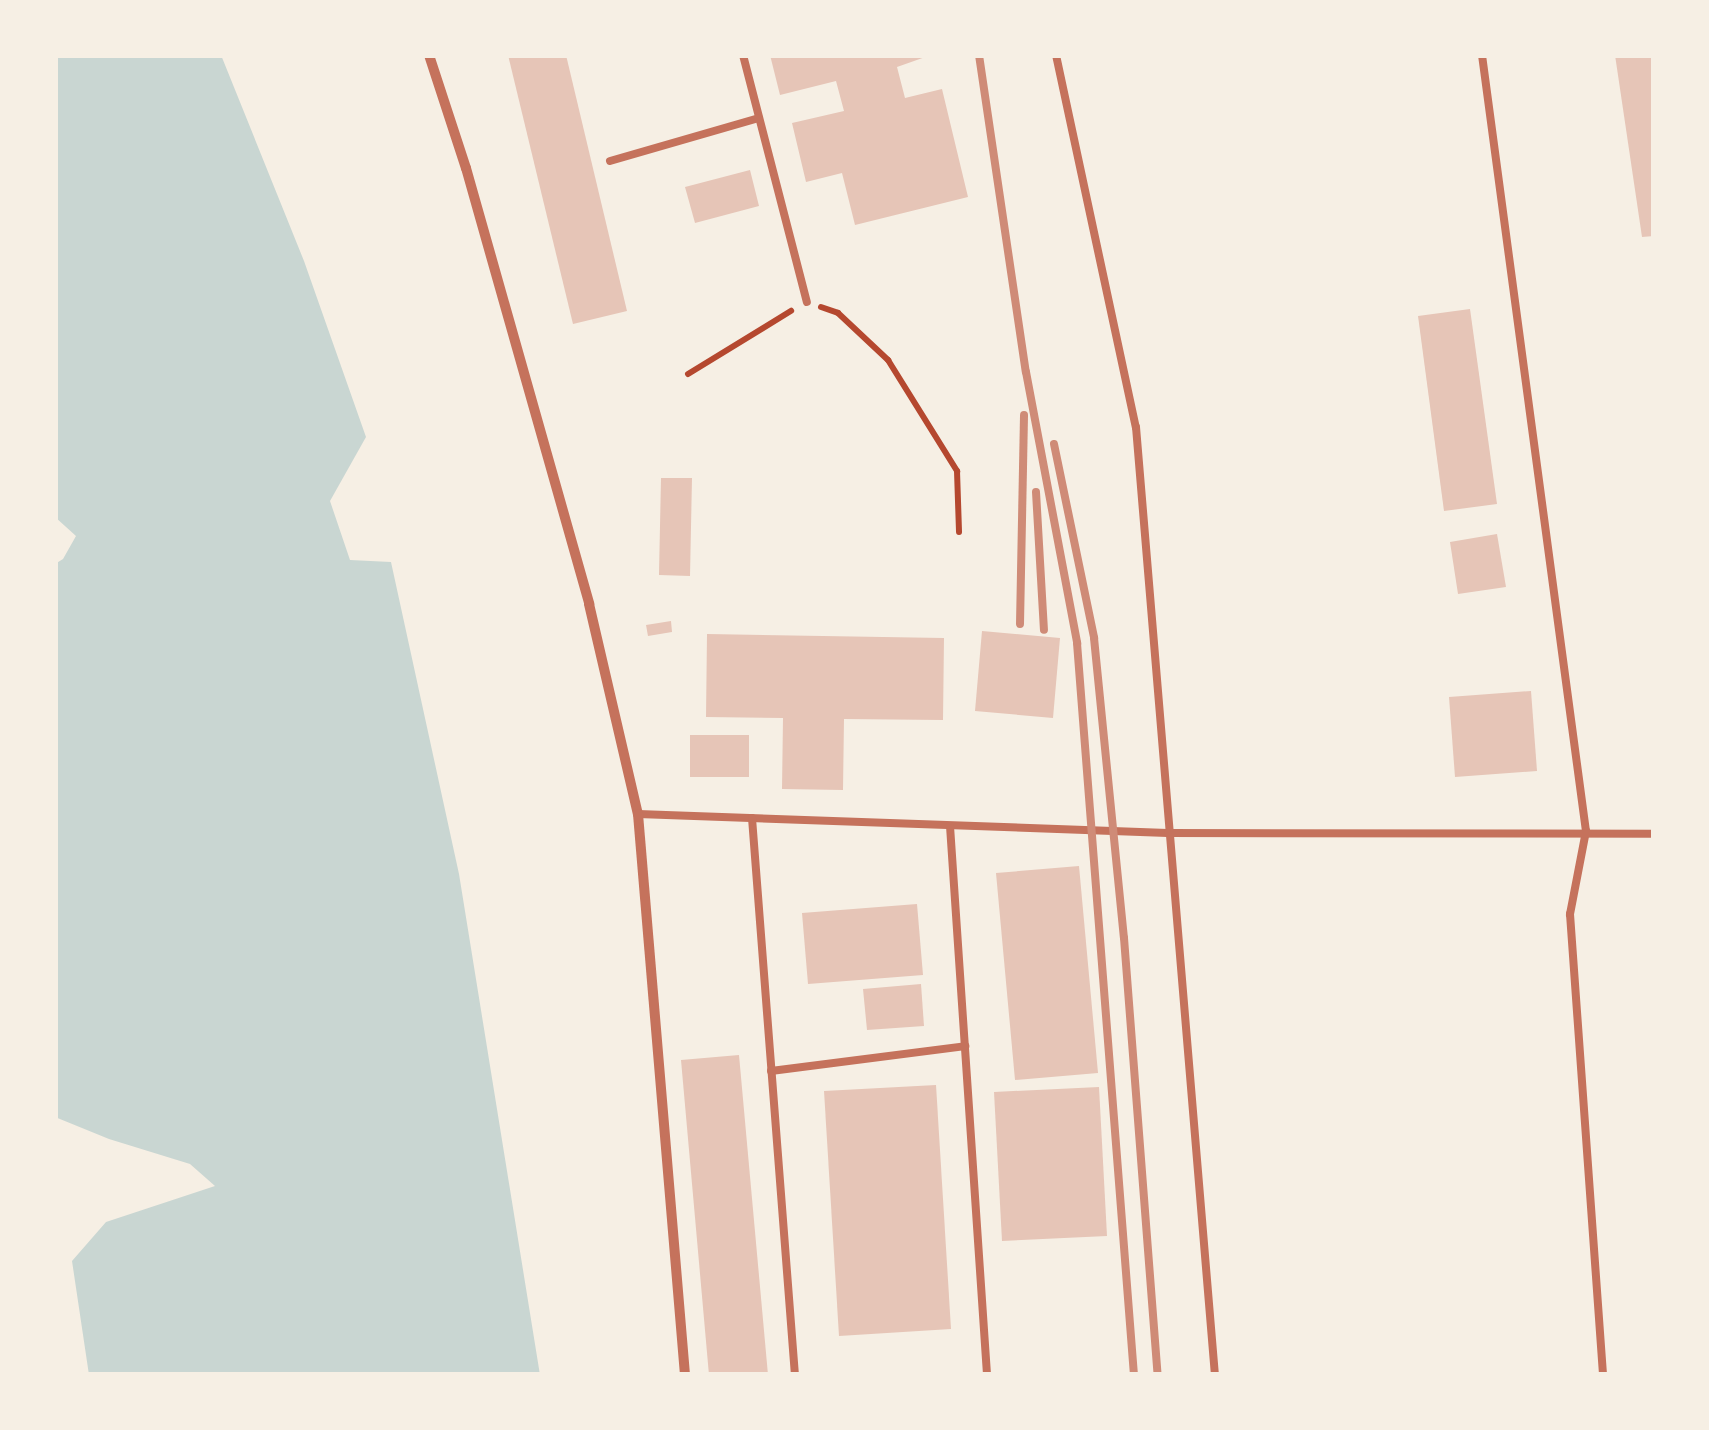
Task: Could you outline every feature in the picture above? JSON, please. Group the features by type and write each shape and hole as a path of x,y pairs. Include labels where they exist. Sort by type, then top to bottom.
{"street":[{"path":"429,55 466,168 589,604 638,814 685,1375"}],"lane":[{"path":"743,55 807,302"},
{"path":"1056,55 1136,427 1216,1375"},
{"path":"1482,55 1586,831 1570,914 1600,1374"},
{"path":"610,161 759,118"},
{"path":"638,814 1168,833 1654,834"},
{"path":"752,818 795,1375"},
{"path":"950,826 987,1375"},
{"path":"771,1071 965,1046"}],"path":[{"path":"688,374 807,302 838,313 888,360 957,470 959,532"}],"shaded area":[{"path":"55,55 221,55 304,261 366,437 330,501 350,560 391,562 459,874 540,1375 89,1375 72,1261 106,1222 215,1186 190,1164 109,1139 55,1117 55,564 63,559 76,536 55,517"}],"building":[{"path":"508,55 566,55 627,311 573,324"},
{"path":"770,55 931,55 897,67 905,98 942,89 968,197 855,225 842,173 806,182 792,123 844,111 836,81 780,95"},
{"path":"1615,55 1654,55 1654,236 1642,237"},
{"path":"750,170 759,206 695,223 685,187"},
{"path":"1470,309 1497,504 1444,511 1418,316"},
{"path":"661,478 692,478 690,576 659,575"},
{"path":"1497,534 1506,587 1458,594 1450,542"},
{"path":"671,621 672,632 648,636 646,625"},
{"path":"982,631 1060,638 1053,718 975,711"},
{"path":"707,634 944,638 943,720 844,719 843,790 782,789 783,718 706,717"},
{"path":"1531,691 1537,771 1455,777 1449,697"},
{"path":"690,735 749,735 749,777 690,777"},
{"path":"1079,866 1098,1073 1015,1080 996,873"},
{"path":"917,904 923,975 808,984 802,913"},
{"path":"921,984 924,1026 867,1030 863,989"},
{"path":"739,1055 768,1375 709,1375 681,1060"},
{"path":"936,1085 951,1329 839,1336 824,1091"},
{"path":"1099,1087 1107,1236 1002,1241 994,1092"}],"railway":[{"path":"979,55 1026,372 1077,643 1134,1375"},
{"path":"1020,624 1024,415"},
{"path":"1054,444 1094,638 1124,938 1158,1375"},
{"path":"1036,492 1044,630"}]}
